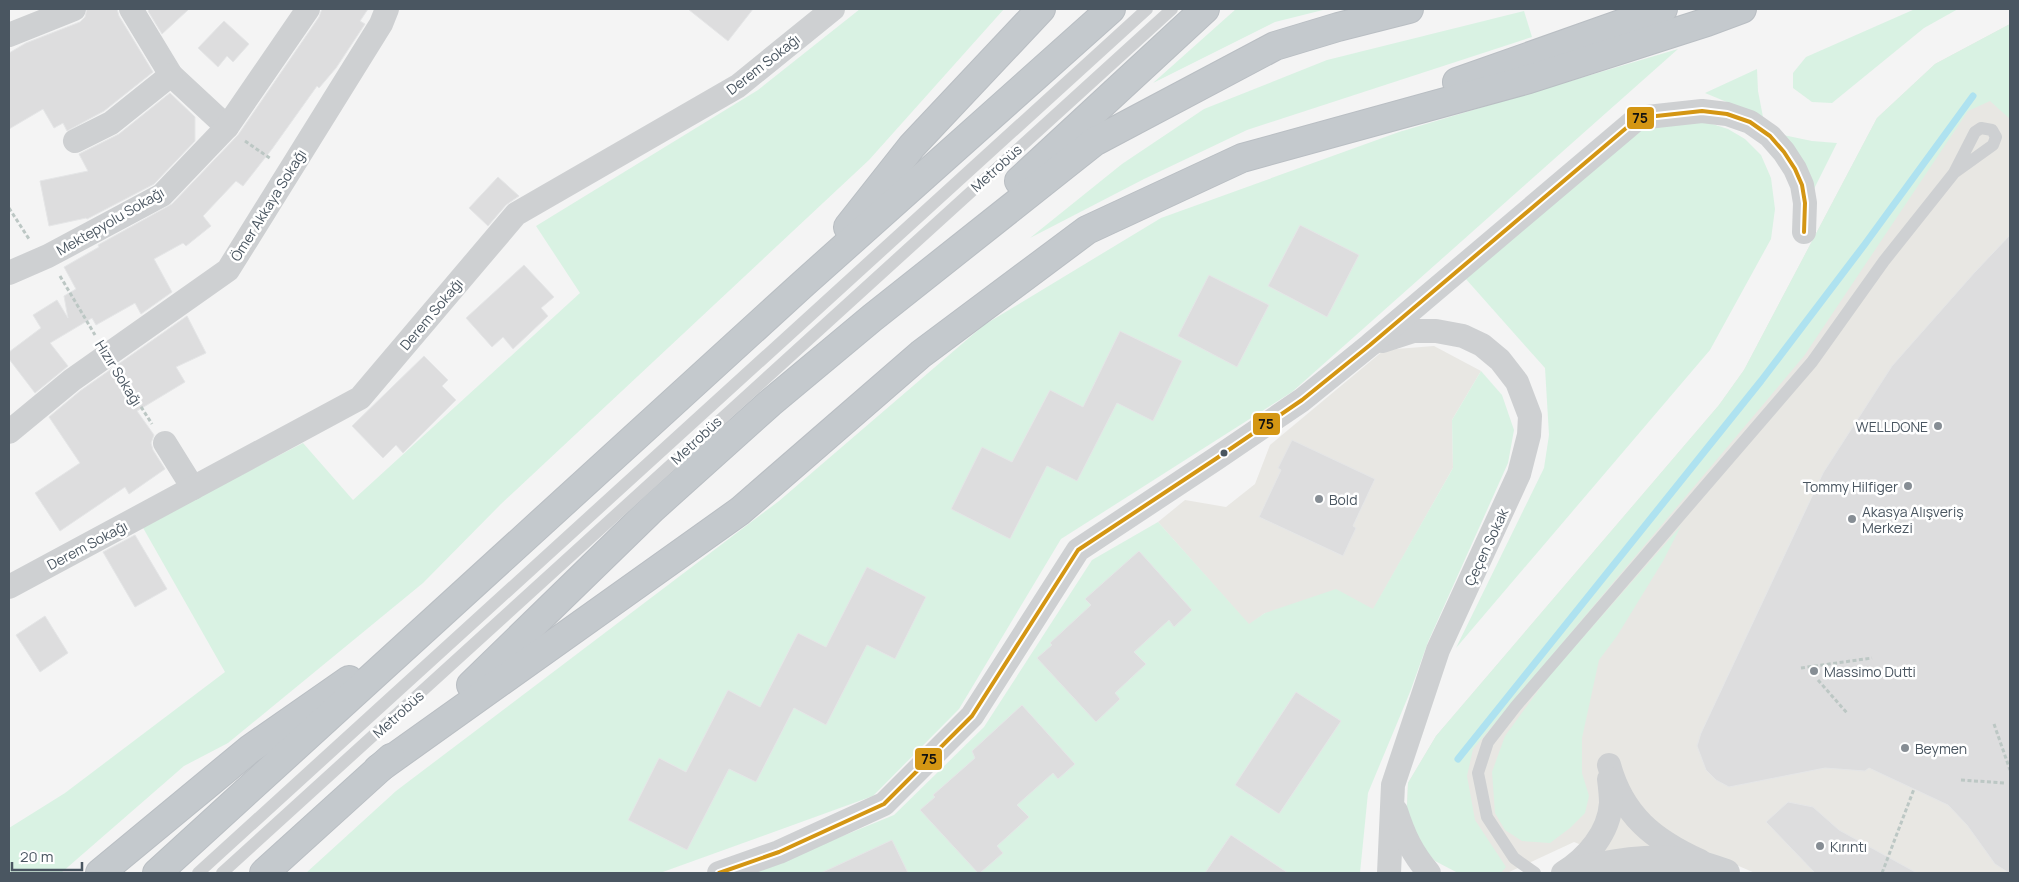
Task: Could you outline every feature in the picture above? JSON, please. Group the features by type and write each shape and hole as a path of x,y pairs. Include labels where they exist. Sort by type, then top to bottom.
{"highway":[{"path":"803,284 912,146 1041,9"},
{"path":"157,873 439,618 803,284 1111,9"},
{"path":"872,318 1204,9"},
{"path":"264,873 504,655 654,508 770,404 872,318 1094,142 1276,46 1338,27 1409,9"},
{"path":"378,769 740,511 921,354 1087,230 1242,158 1663,9"},
{"path":"1242,158 1529,79 1742,9"},
{"path":"100,873 250,748 439,618"}],"street":[{"path":"9,35 74,9"},
{"path":"132,9 171,75 227,127"},
{"name":"Mektepyolu Sokağı","path":"9,273 45,258 162,195 227,127 308,9"},
{"name":"Ömer Akkaya Sokağı","path":"9,432 72,380 228,270 381,24 387,9"},
{"name":"Derem Sokağı","path":"9,587 360,398 516,214 738,86 833,9"},
{"path":"75,142 111,124 171,75"},
{"path":"719,873 779,852 884,804 972,716 1078,550 1302,400 1370,345 1638,118 1702,112 1727,114 1750,122 1770,136 1795,169 1802,185 1805,203 1804,232"},
{"path":"1439,287 1433,300 1438,315 1451,334"},
{"name":"Çeçen Sokak","path":"1370,345 1413,331 1436,331 1463,336 1482,345 1500,360 1517,382 1530,416 1529,435 1519,474 1438,650 1417,720 1393,785 1389,873"},
{"path":"165,444 193,488"},
{"path":"1562,873 1588,855 1602,832 1611,804 1609,765 1621,798 1638,821 1659,839 1724,873"},
{"path":"1393,785 1396,811 1403,833 1414,854 1429,873"},
{"path":"1568,873 1607,865 1667,860 1692,862 1724,873"}],"lane":[{"name":"Metrobüs","path":"198,873 711,409 1147,9"},
{"name":"Metrobüs","path":"222,873 1172,9"},
{"path":"1535,873 1514,858 1487,817 1478,773 1488,742 1516,706 1812,362 1884,261 1954,173"}],"path":[{"path":"227,127 289,172"},
{"name":"Hızır Sokağı","path":"9,208 45,258 165,444"},
{"path":"1801,668 1872,658"},
{"path":"1818,680 1847,713"},
{"path":"1994,724 2010,770"},
{"path":"1961,780 2005,783"},
{"path":"1882,873 1914,789"}],"shaded area":[{"path":"2010,24 2010,873 1755,873 1699,849 1601,853 1574,842 1507,873 1458,873 1407,807 1408,783 1436,736 1719,405 1744,370 1877,118 1935,64"},
{"path":"1434,346 1481,371 1452,420 1453,468 1373,610 1265,613 1249,625 1158,522 1185,500 1226,507 1255,484 1270,445 1384,350"}],"green space":[{"path":"860,9 1004,9 869,160 501,504 423,583 228,743 184,766 61,873 9,873 9,828 65,793 225,672 142,526 303,443 353,500 580,293 536,226 758,90"},
{"path":"1236,9 1327,9 1275,22 1153,83"},
{"path":"1915,9 1958,9 1924,28 1832,103 1812,102 1793,88 1793,73 1806,57"},
{"path":"1524,11 1532,37 1247,130 1144,179 1030,238 1122,164 1204,109 1327,60"},
{"path":"2010,24 2010,119 1990,101 1968,111 1804,356 1473,749 1467,776 1475,820 1506,867 1501,873 1458,873 1435,861 1416,839 1407,807 1408,783 1436,736 1719,405 1744,370 1877,118 1935,64"},
{"path":"1678,49 1292,392 1061,539 959,709 873,796 660,873 306,873 396,791 779,501 984,325 1161,218 1399,132"},
{"path":"1757,69 1758,91 1763,117 1705,93"},
{"path":"1706,122 1728,129 1745,139 1761,155 1771,178 1775,209 1771,239 1710,350 1456,648 1544,468 1549,435 1545,368 1465,278 1634,127"},
{"path":"1783,135 1812,141 1837,143 1814,189"},
{"path":"1481,371 1502,395 1514,430 1508,463 1428,642 1410,692 1368,793 1360,873 752,873 894,815 984,727 1092,560 1158,522 1249,624 1265,613 1336,589 1373,609 1453,468 1452,420"},
{"path":"1681,526 1663,561 1617,636 1599,660 1582,738 1582,773 1589,796 1585,813 1570,828 1550,843 1522,841 1505,830 1495,813 1492,772 1505,736 1549,676"}],"building":[{"path":"87,9 117,9 119,16 153,72 104,111 67,131 63,123 54,128 43,109 9,129 9,53 26,43 80,22 85,17"},
{"path":"150,9 189,9 162,34 148,11"},
{"path":"322,9 368,9 360,21 365,24 336,68 319,88 317,86 243,186 236,181 203,216 211,226 186,246 183,243 154,259 172,292 141,314 135,303 96,325 92,318 50,343 68,366 35,393 9,359 9,352 41,328 33,315 57,300 68,318 64,296 76,289 64,267 99,247 98,245 172,204 238,135 319,17"},
{"path":"688,9 753,9 728,41"},
{"path":"224,21 249,44 233,62 227,56 218,67 198,48"},
{"path":"170,93 195,117 195,141 154,184 87,219 49,226 40,181 88,171 79,154 119,134"},
{"path":"498,177 519,196 506,205 488,226 469,208"},
{"path":"1300,225 1359,255 1327,317 1268,286"},
{"name":"Akasya Alışveriş Merkezi","path":"2010,235 2009,873 1995,864 1967,825 1948,805 1869,768 1865,771 1825,768 1729,787 1716,780 1706,770 1697,746 1701,733 1823,473 1892,366"},
{"path":"524,265 554,297 541,308 548,316 513,349 503,337 492,347 466,318"},
{"path":"1209,275 1269,305 1237,367 1178,336"},
{"path":"187,316 206,353 176,367 185,382 137,411 154,435 151,443 153,450 165,469 129,494 125,487 60,531 35,493 80,463 49,417 80,391"},
{"path":"1120,331 1182,361 1153,421 1117,403 1077,481 1047,466 1010,539 951,509 982,447 1012,462 1050,390 1083,407"},
{"path":"424,356 448,380 442,386 456,400 403,453 396,445 383,458 352,426"},
{"name":"Bold","path":"1292,440 1375,479 1353,526 1356,528 1343,556 1259,517 1281,470 1278,468"},
{"path":"135,535 167,589 135,607 103,552"},
{"path":"1139,551 1192,610 1174,627 1169,620 1134,652 1146,664 1115,693 1120,699 1096,722 1037,658 1052,645 1050,643 1091,605 1085,599"},
{"path":"867,567 926,597 895,659 867,645 826,725 794,708 756,782 729,769 687,850 628,820 659,758 686,772 728,690 760,707 798,633 826,647"},
{"path":"45,616 68,653 40,672 16,635"},
{"path":"1296,692 1341,721 1279,814 1235,785"},
{"path":"1022,705 1075,764 1058,779 1053,773 1017,805 1029,817 997,846 1003,853 978,873 920,810 935,797 933,795 975,758 972,751"},
{"path":"1788,802 1813,807 1839,830 1917,873 1815,873 1766,822"},
{"path":"1231,835 1288,873 1205,873"},
{"path":"892,840 908,873 821,873"}],"waterway":[{"path":"1458,759 1761,381 1865,244 1973,96"}],"transit line":[{"name":"75","path":"719,873 779,852 884,804 972,716 1078,550 1302,400 1370,345 1638,118 1702,111 1727,114 1750,122 1770,136 1795,169 1802,185 1805,203 1804,232"}],"place":[{"name":"WELLDONE","path":"1938,426"},
{"name":"Tommy Hilfiger","path":"1908,486"},
{"name":"Bold","path":"1319,499"},
{"name":"Akasya Alışveriş Merkezi","path":"1852,519"},
{"name":"Massimo Dutti","path":"1814,671"},
{"name":"Beymen","path":"1905,748"},
{"name":"Kırıntı","path":"1820,846"}]}
